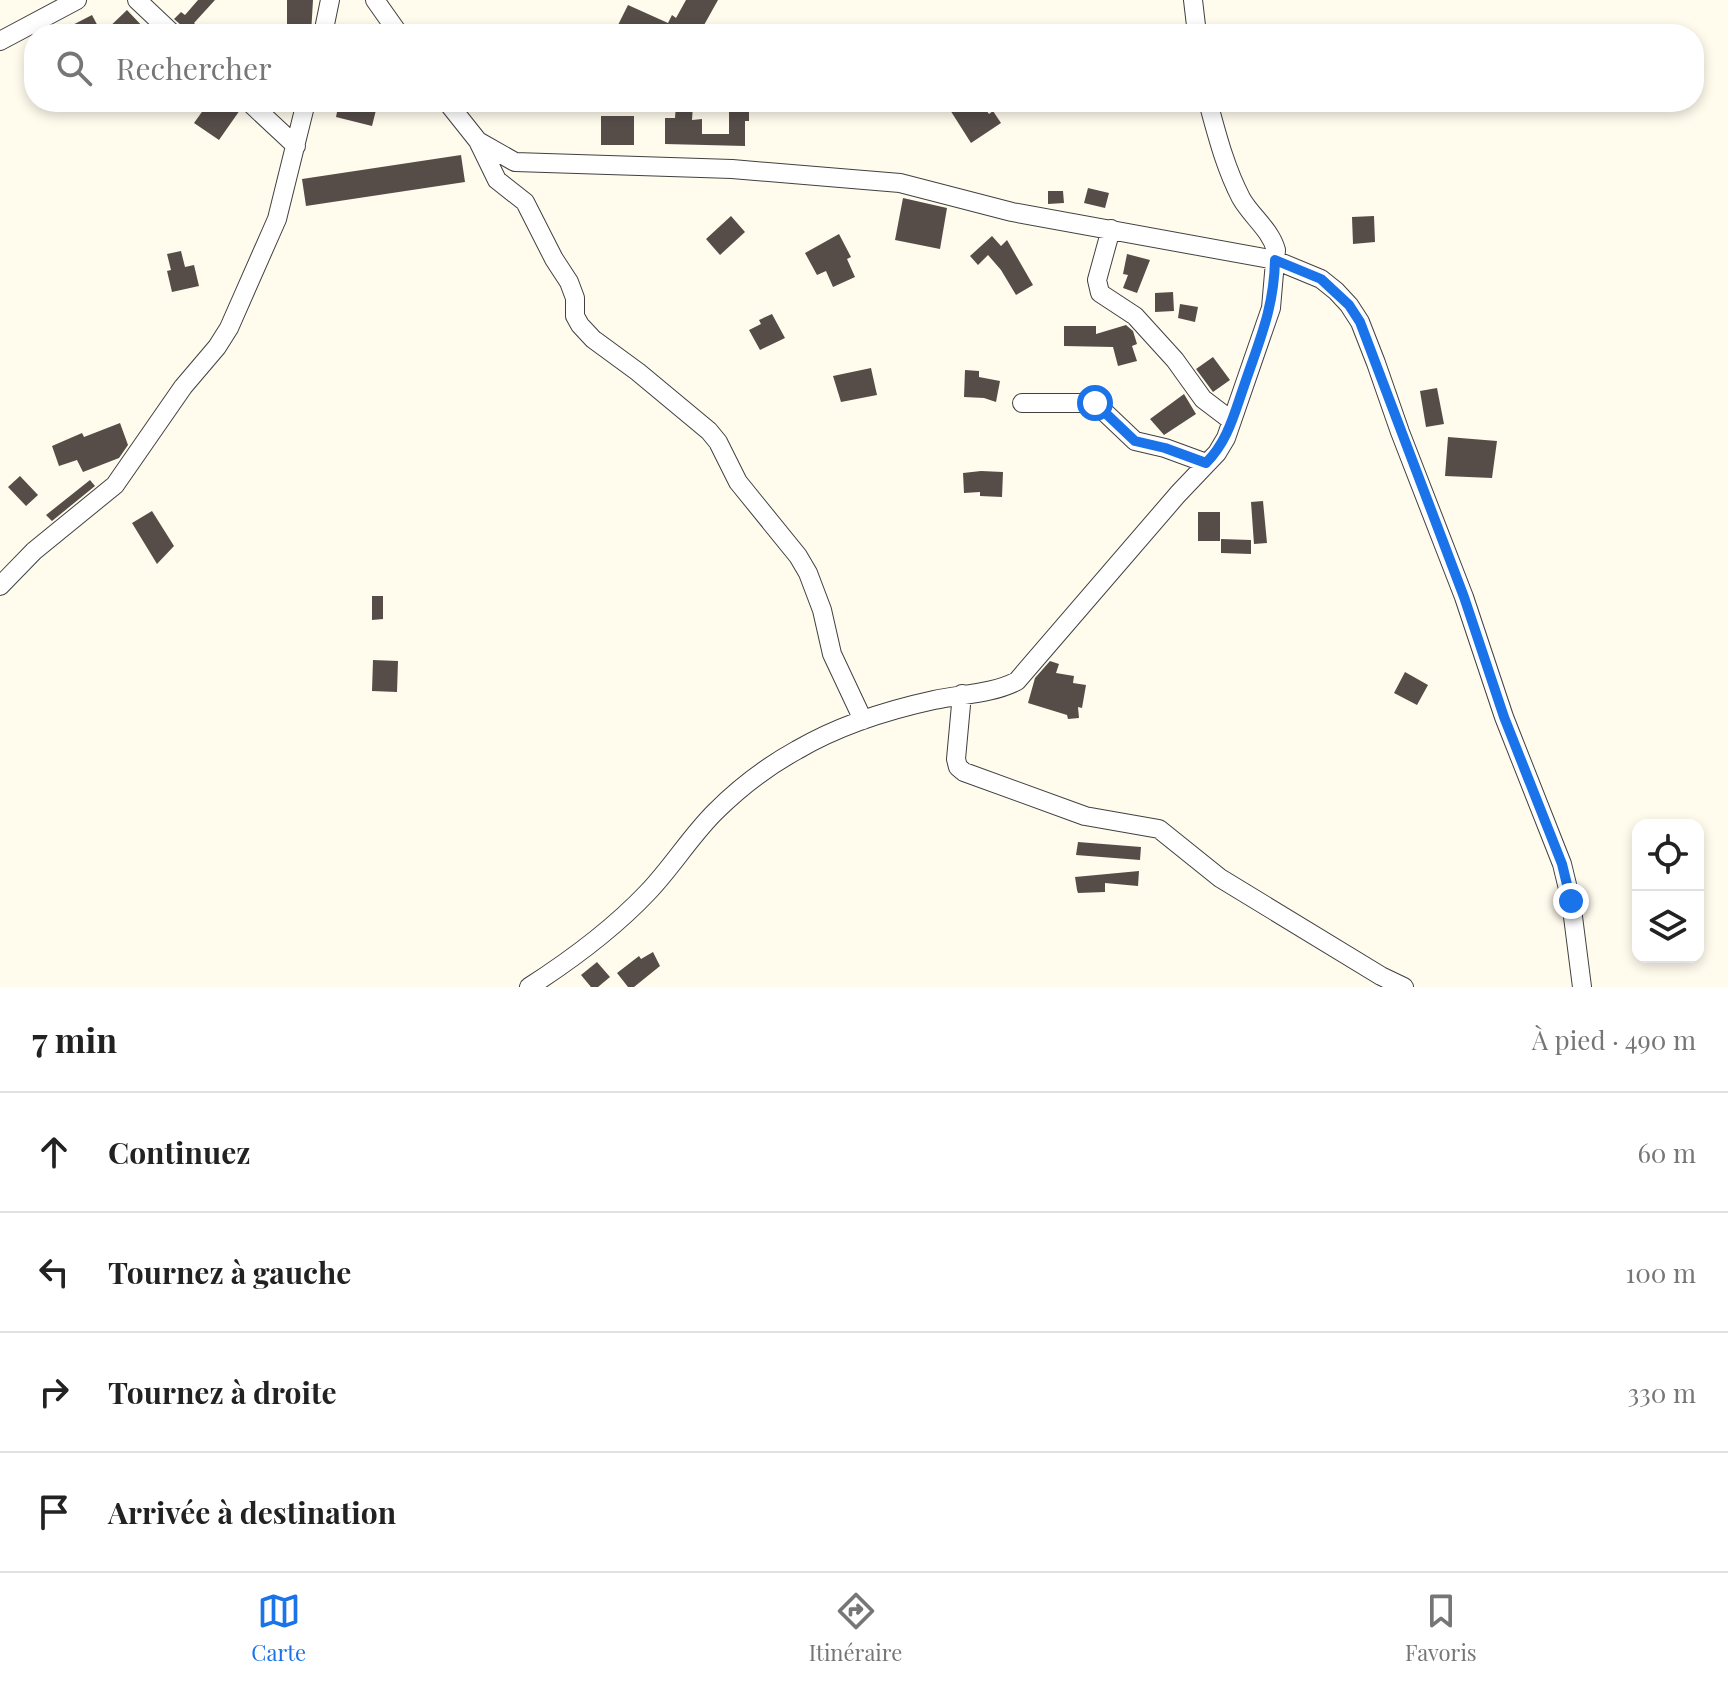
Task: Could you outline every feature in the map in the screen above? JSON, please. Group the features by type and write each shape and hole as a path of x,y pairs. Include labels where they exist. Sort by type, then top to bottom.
{"street":[{"path":"32,24 77,0"},
{"path":"137,0 162,24"},
{"path":"325,24 330,0"},
{"path":"375,0 392,24"},
{"path":"1193,0 1196,24"},
{"path":"0,41 24,28"},
{"path":"260,112 296,146"},
{"path":"0,586 34,551 115,485 191,375 217,347 229,328 277,219 304,112"},
{"path":"455,112 478,141 497,180 525,202 569,282 580,325 709,431 738,482 798,556 822,610 832,654 863,720"},
{"path":"529,987 556,970 627,913 715,812 798,749 863,720 962,694 1000,690 1017,681 1221,445 1271,308 1275,260 1273,240 1242,201 1224,162 1211,112"},
{"path":"478,141 515,162"},
{"path":"489,167 515,162 732,169 900,183 1012,212 1275,260 1321,279 1343,298 1360,322 1464,597 1504,717 1562,864 1571,901 1582,987"},
{"path":"1111,229 1097,280 1100,293 1135,316 1175,360 1203,399 1232,421"},
{"path":"1022,403 1095,403 1135,441 1206,463"},
{"path":"962,694 956,759 958,767 964,772 1085,816 1159,829 1220,878 1404,987"}],"building":[{"path":"198,0 215,0 195,24 180,24 174,19 181,12 185,15"},
{"path":"287,0 313,0 312,24 287,24"},
{"path":"686,0 718,0 705,24 618,24 628,5 668,23 672,15 676,18"},
{"path":"127,10 140,24 112,24"},
{"path":"92,15 97,24 74,24"},
{"path":"202,112 239,112 219,140 194,123"},
{"path":"337,112 376,112 372,126 336,117"},
{"path":"675,112 693,112 692,120 702,119 702,134 729,134 729,112 749,112 749,121 745,121 745,146 665,144 665,118 675,118"},
{"path":"951,112 994,112 1001,123 971,143"},
{"path":"601,116 634,116 634,145 601,145"},
{"path":"461,155 465,182 306,206 302,179"},
{"path":"1088,188 1109,193 1105,208 1084,203"},
{"path":"1048,191 1063,191 1064,203 1048,204"},
{"path":"903,198 947,208 940,249 895,240"},
{"path":"731,216 745,232 720,255 706,239"},
{"path":"1374,216 1375,242 1353,244 1352,217"},
{"path":"839,234 851,257 847,259 855,277 833,287 826,271 817,275 805,253"},
{"path":"992,236 1001,246 1007,240 1033,285 1016,295 988,255 978,265 970,256"},
{"path":"181,251 185,267 194,265 199,286 172,292 167,254"},
{"path":"1127,254 1150,260 1137,293 1123,288 1128,275 1123,274"},
{"path":"1173,292 1174,311 1155,312 1155,293"},
{"path":"1180,304 1198,307 1195,322 1178,318"},
{"path":"772,314 785,338 760,350 749,330 761,324 759,320"},
{"path":"1126,325 1133,331 1137,344 1132,346 1137,361 1118,366 1113,347 1064,346 1064,326 1096,326 1096,334"},
{"path":"1213,357 1230,380 1213,392 1196,369"},
{"path":"871,368 877,395 841,402 833,376"},
{"path":"965,370 979,371 979,377 1000,381 996,402 964,397"},
{"path":"1437,388 1444,424 1426,427 1420,391"},
{"path":"1184,394 1196,414 1164,435 1150,419"},
{"path":"120,423 128,445 119,458 83,472 77,460 59,466 52,446 82,433 84,437"},
{"path":"1448,437 1497,441 1492,478 1445,476"},
{"path":"1003,472 1002,497 980,496 980,492 964,493 963,473"},
{"path":"20,476 38,495 26,506 8,487"},
{"path":"90,480 95,486 52,521 46,515"},
{"path":"1263,501 1267,543 1254,544 1251,502"},
{"path":"152,511 174,546 157,564 132,523"},
{"path":"1198,512 1220,512 1220,541 1198,541"},
{"path":"1221,539 1251,540 1251,554 1221,553"},
{"path":"372,596 383,596 383,619 372,620"},
{"path":"373,660 398,661 397,692 372,691"},
{"path":"1050,661 1059,664 1056,673 1074,676 1073,683 1086,685 1082,708 1078,707 1079,718 1068,719 1067,715 1028,703 1035,678"},
{"path":"1405,672 1428,685 1417,705 1394,693"},
{"path":"1078,842 1141,847 1140,860 1076,855"},
{"path":"1139,871 1138,886 1105,883 1105,892 1078,893 1077,890 1075,877"},
{"path":"653,952 660,966 634,987 628,987 617,973 639,956 641,959"},
{"path":"597,962 610,977 598,987 591,987 581,975"}],"route":[{"path":"1095,403 1135,441 1206,463 1226,438 1262,340 1271,308 1275,260 1321,279 1336,291 1360,322 1376,363 1464,597 1504,717 1562,864 1571,901"}]}
